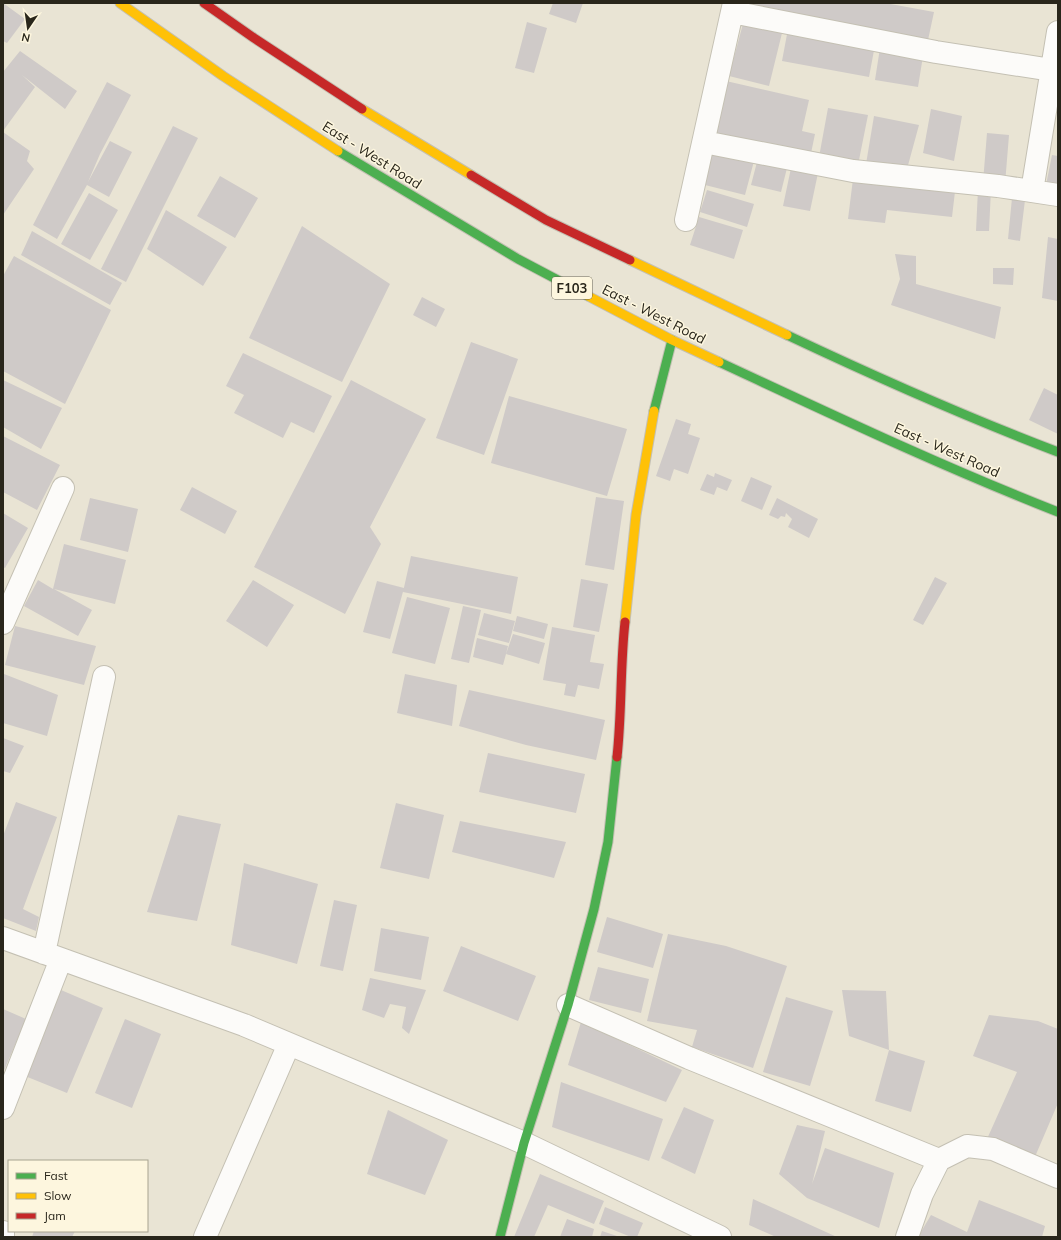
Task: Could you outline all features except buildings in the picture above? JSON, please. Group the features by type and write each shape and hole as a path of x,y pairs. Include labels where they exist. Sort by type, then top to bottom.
{"main road":[{"name":"East - West Road","path":"120,3 223,76 350,160 518,259 672,340 851,423 1002,490 1058,512"},
{"path":"204,3 254,38 380,121 546,220 857,368 1058,452"},
{"path":"500,1237 524,1143 568,1005 594,909 608,842 620,732 622,651 636,515 652,418 672,340"}],"street":[{"path":"686,220 733,8 936,52 1055,70"},
{"path":"1032,191 1055,70 1058,32"},
{"path":"704,142 853,171 998,186 1058,195"},
{"path":"3,623 63,488"},
{"path":"3,1108 53,956 104,677"},
{"path":"3,938 244,1025 524,1143 720,1237"},
{"path":"568,1005 689,1058 939,1160"},
{"path":"205,1237 289,1044"},
{"path":"907,1237 922,1194 939,1160 967,1146 993,1149 1058,1177"},
{"path":"3,1232 3,1237"}],"traffic: fast":[{"path":"338,151 518,259 588,296"},
{"path":"787,335 921,396 1058,452"},
{"path":"654,411 672,340"},
{"path":"719,362 930,458 1058,512"},
{"path":"500,1237 524,1143 568,1005 594,909 608,842 617,757"}],"traffic: slow":[{"path":"120,3 223,76 338,151"},
{"path":"362,109 471,175"},
{"path":"630,260 787,335"},
{"path":"588,296 672,340 719,362"},
{"path":"625,622 636,515 654,411"}],"traffic: jam":[{"path":"204,3 254,38 362,109"},
{"path":"471,175 546,220 630,260"},
{"path":"617,757 625,622"}]}
